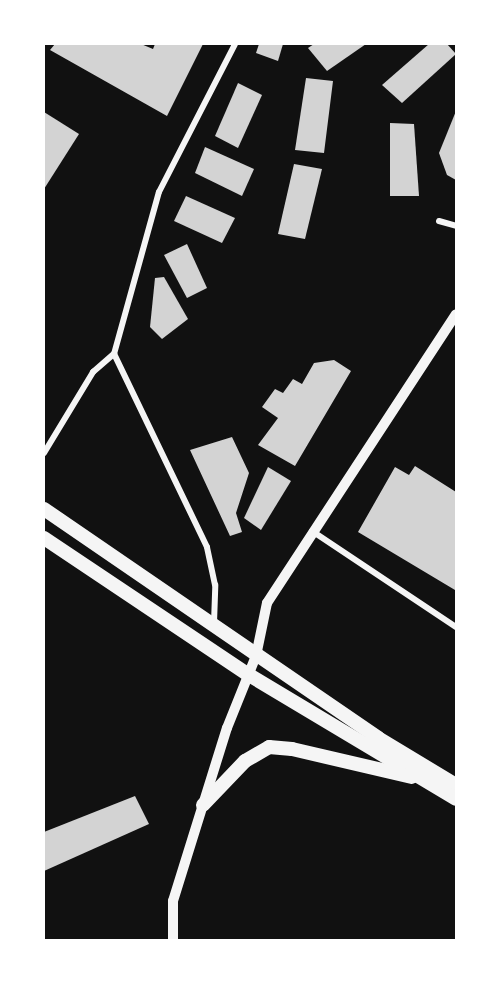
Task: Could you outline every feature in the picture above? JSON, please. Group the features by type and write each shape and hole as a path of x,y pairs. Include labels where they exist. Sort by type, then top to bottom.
{"main road":[{"path":"44,509 378,738 456,785"},
{"path":"44,538 249,675 456,799"},
{"path":"203,805 245,761 270,747 292,749 428,781"}],"street":[{"path":"44,453 93,372 114,354 159,192 235,44"},
{"path":"439,221 456,226"},
{"path":"173,940 173,901 227,729 256,656 267,603 456,314"},
{"path":"114,354 207,547 215,585 213,627"},
{"path":"312,531 456,627"}],"building":[{"path":"55,44 141,44 153,49 155,44 203,44 167,116 50,50"},
{"path":"259,44 283,44 278,61 256,53"},
{"path":"314,44 366,44 327,71 308,48"},
{"path":"429,44 447,44 456,54 402,103 382,85"},
{"path":"306,78 333,81 324,153 295,150"},
{"path":"238,83 262,95 238,148 215,136"},
{"path":"456,111 456,180 447,175 439,153"},
{"path":"44,112 79,134 44,189"},
{"path":"390,123 414,124 419,196 390,196"},
{"path":"205,147 254,169 242,196 195,173"},
{"path":"294,164 322,169 305,239 278,234"},
{"path":"186,196 235,218 222,243 174,221"},
{"path":"187,244 207,288 187,298 164,255"},
{"path":"164,277 188,319 162,339 150,327 155,278"},
{"path":"334,360 351,371 295,466 258,445 278,418 262,407 275,389 283,393 293,379 302,384 314,363"},
{"path":"232,437 249,473 236,513 242,532 230,536 190,450"},
{"path":"415,466 456,492 455,590 358,532 395,467 409,475"},
{"path":"268,467 291,481 261,530 244,518"},
{"path":"135,796 149,824 44,871 44,832"}]}
